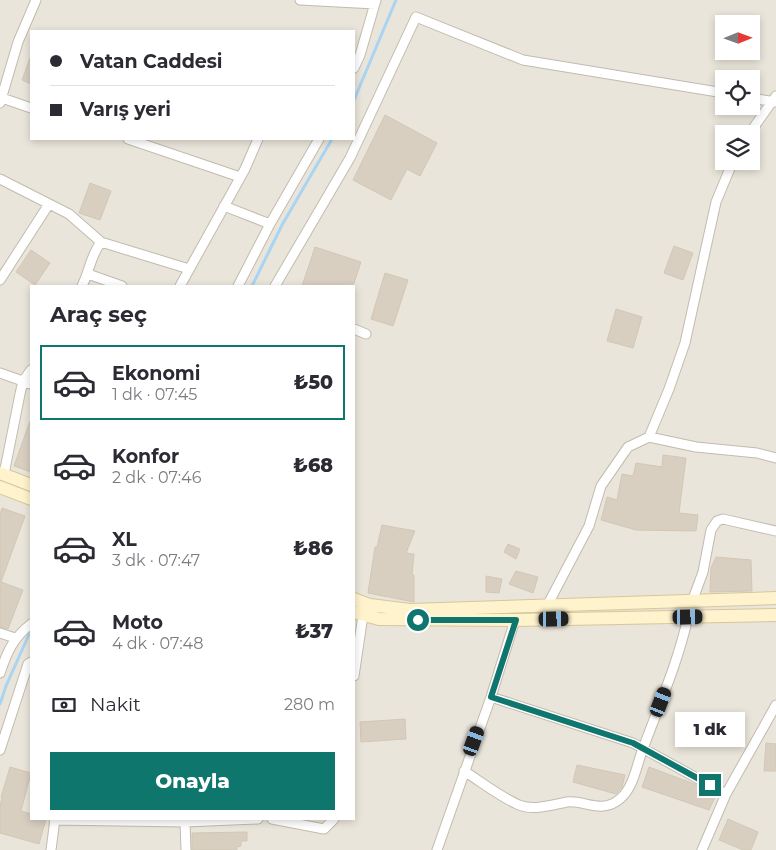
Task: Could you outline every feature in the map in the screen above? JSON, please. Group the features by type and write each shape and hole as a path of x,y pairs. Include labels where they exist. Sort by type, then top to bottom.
{"main road":[{"path":"1,478 30,485"},
{"path":"1,478 30,498"},
{"path":"355,599 370,605 410,610 776,598"},
{"path":"359,613 379,619 516,620 776,615"}],"street":[{"path":"30,108 1,100 18,42 36,0"},
{"path":"300,0 376,2 355,66"},
{"path":"276,285 350,158 416,17 523,60 715,92"},
{"path":"760,99 774,100"},
{"path":"756,125 774,100"},
{"path":"131,140 240,177"},
{"path":"181,285 240,177 258,140"},
{"path":"239,285 270,224 318,140"},
{"path":"649,437 669,389 685,343 716,202 728,170"},
{"path":"0,179 69,214 101,242 189,269"},
{"path":"0,280 49,204"},
{"path":"224,206 270,224"},
{"path":"82,285 88,274 92,254 101,242"},
{"path":"88,274 119,285"},
{"path":"355,330 366,334"},
{"path":"0,373 27,382 1,478"},
{"path":"548,604 589,526 601,486 628,447 649,437 696,447 757,453 776,458"},
{"path":"694,600 703,572 711,530 717,521 723,518 776,531"},
{"path":"355,663 359,613"},
{"path":"464,771 520,806 540,807 572,802 595,807 613,804 622,797 633,779 642,748 673,671 688,617"},
{"path":"437,850 516,620"},
{"path":"0,672 15,638 30,625"},
{"path":"0,634 15,638"},
{"path":"0,750 30,663"},
{"path":"491,697 633,743 726,794"},
{"path":"702,850 726,794 776,705"},
{"path":"51,850 54,820"},
{"path":"98,820 185,822 224,820"},
{"path":"277,820 324,829 333,820"},
{"path":"185,822 186,850"}],"shaded area":[{"path":"0,0 776,0 776,850 0,850"}],"building":[{"path":"30,58 30,84 22,80"},
{"path":"385,115 437,143 420,176 407,169 391,200 353,180"},
{"path":"90,183 111,191 100,220 79,213"},
{"path":"674,246 693,253 683,280 664,273"},
{"path":"315,247 361,262 353,285 302,285"},
{"path":"31,250 50,263 35,285 16,272"},
{"path":"385,273 408,280 393,326 371,319"},
{"path":"616,309 642,317 633,348 607,341"},
{"path":"30,421 30,472 14,466"},
{"path":"663,455 686,458 679,513 698,515 696,531 636,530 601,520 607,497 617,500 622,474 633,476 636,463 662,467"},
{"path":"2,508 25,516 1,582 23,590 8,629 0,627 0,514"},
{"path":"382,525 415,531 406,553 414,554 412,575 414,575 414,602 368,593 375,547 377,547"},
{"path":"508,544 520,549 516,559 504,552"},
{"path":"716,557 751,560 752,591 710,592 711,568"},
{"path":"516,571 538,577 533,593 509,584"},
{"path":"486,576 502,579 499,593 486,592"},
{"path":"405,719 406,739 361,742 360,722"},
{"path":"766,743 776,744 776,771 764,771"},
{"path":"577,765 625,775 622,787 616,794 573,782"},
{"path":"10,767 30,773 21,811 30,814 30,820 46,820 39,844 0,833 1,797"},
{"path":"649,767 697,785 716,795 709,810 642,787"},
{"path":"728,819 758,832 751,850 743,850 719,840"},
{"path":"247,832 247,841 241,841 241,846 237,847 237,850 192,850 192,833"}],"waterway":[{"path":"355,98 396,0"},
{"path":"252,285 282,225 331,140"},
{"path":"0,704 30,632"}],"route":[{"path":"418,620 516,620 491,697 633,743 710,785"}]}
